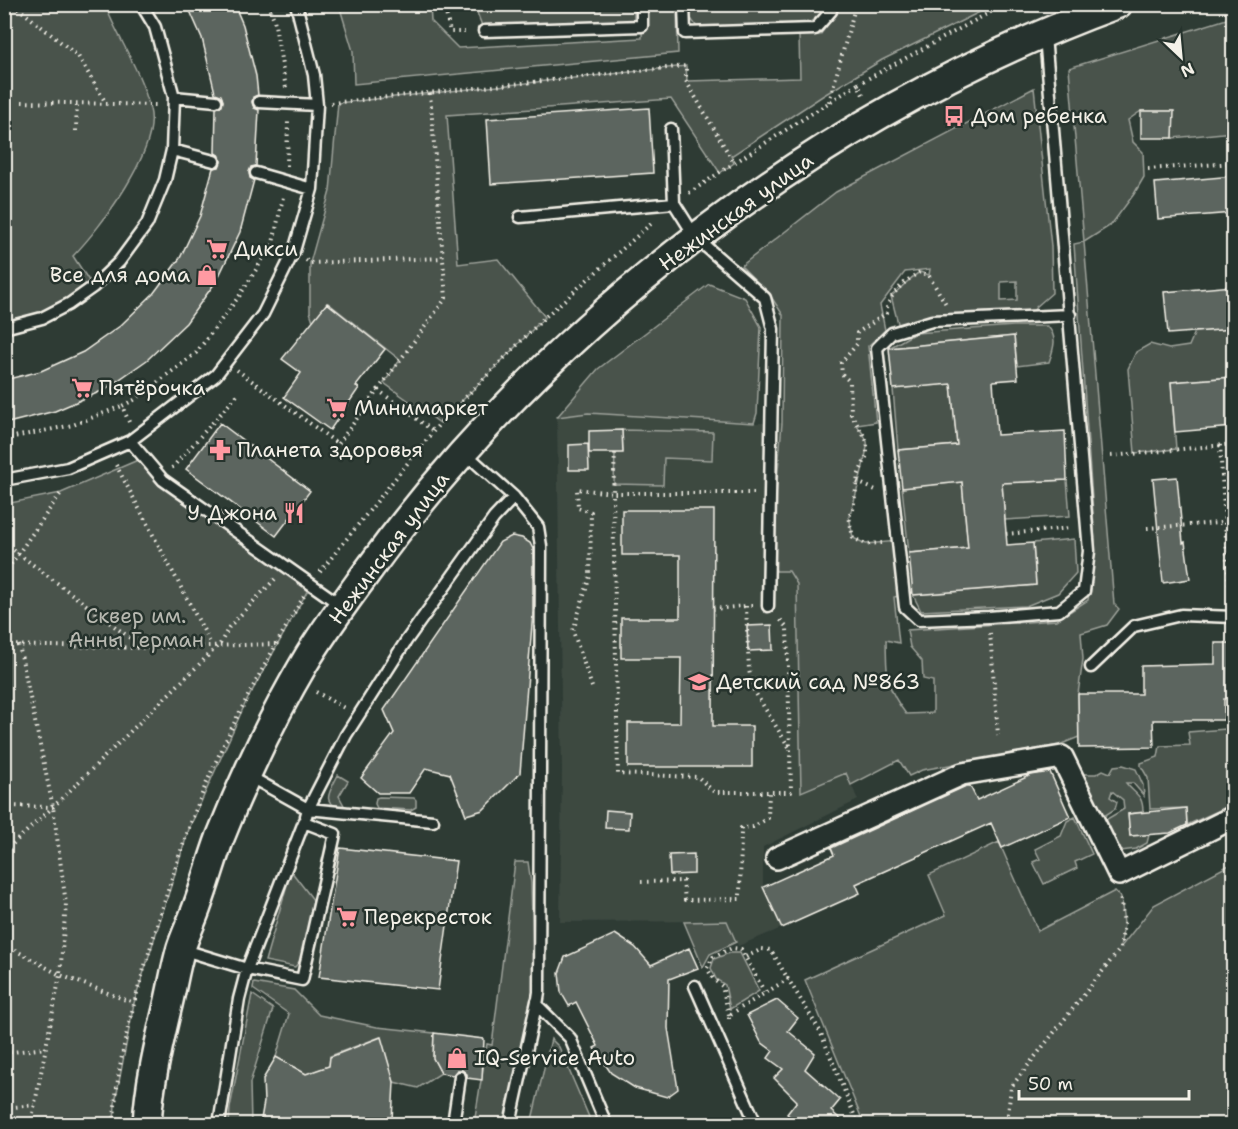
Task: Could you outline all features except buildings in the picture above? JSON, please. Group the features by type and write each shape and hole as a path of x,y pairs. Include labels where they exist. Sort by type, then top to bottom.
{"street":[{"name":"Нежинская улица","path":"147,1125 162,1030 181,949 220,839 246,775 295,679 342,607 406,518 532,379 584,330 696,238 806,160 935,84 1010,47 1118,4"},
{"path":"777,858 962,774 1062,757 1119,874 1233,817"}],"lane":[{"path":"4,328 42,318 69,304 93,287 119,262 147,224 165,180 172,150 174,101 155,27 141,4"},
{"path":"4,480 68,468 130,441 216,375 263,314 294,251 312,189 317,105 314,75 296,4"},
{"path":"484,31 642,26 642,4"},
{"path":"684,4 685,33 815,29 831,11 831,4"},
{"path":"1045,33 1070,315 1089,550 1084,591 1059,611 919,620 905,607 877,348 892,333 932,321 1070,315"},
{"path":"174,101 216,101"},
{"path":"259,102 317,105"},
{"path":"671,129 674,203 696,238 765,298 773,329 768,606"},
{"path":"172,150 214,161"},
{"path":"256,172 312,189"},
{"path":"520,217 674,203"},
{"path":"130,441 163,480 342,607"},
{"path":"464,452 514,497 538,527 541,546 539,992 537,1005 570,1038 606,1125"},
{"path":"219,1125 239,999 247,969 308,809 346,735 406,641 494,519 514,497"},
{"path":"1091,667 1134,626 1181,615 1233,617"},
{"path":"246,775 308,809 433,821"},
{"path":"181,949 247,969 302,980 335,834 304,822"},
{"path":"695,986 756,1125"},
{"path":"510,1125 539,992"},
{"path":"453,1125 460,1077"}],"path":[{"path":"13,4 78,56 106,104"},
{"path":"4,439 73,426 134,400 196,353 240,295 273,243 287,181 289,103 274,19 268,4"},
{"path":"444,4 450,32 484,31"},
{"path":"829,103 856,4"},
{"path":"310,586 433,431 545,317 674,203 858,84 1009,4"},
{"path":"317,105 686,66 686,81 734,163"},
{"path":"858,84 875,120"},
{"path":"226,362 338,444 446,298 430,93"},
{"path":"22,102 106,104 174,101"},
{"path":"76,131 77,103"},
{"path":"1148,169 1233,164"},
{"path":"273,243 294,251 310,263 442,258"},
{"path":"892,333 886,309 891,296 900,290 908,279 920,272 929,276 956,320"},
{"path":"887,314 857,333 857,344 841,363 842,374 850,382 851,414 867,441 867,455 857,482 853,510 849,516 853,538 866,544 898,541"},
{"path":"378,390 433,431"},
{"path":"171,469 239,393"},
{"path":"122,406 130,424"},
{"path":"198,440 204,445"},
{"path":"1111,456 1233,444"},
{"path":"1220,445 1229,585"},
{"path":"108,451 211,644"},
{"path":"615,453 618,774 698,777 714,792 791,792 787,627 768,606 713,609"},
{"path":"591,687 573,631 590,576 591,512 578,508 577,489 614,493 769,493"},
{"path":"4,574 61,493"},
{"path":"1147,528 1233,522"},
{"path":"1006,534 1087,527"},
{"path":"4,543 143,648"},
{"path":"4,852 54,807 220,644 229,627 286,568"},
{"path":"746,606 748,670 753,688 790,749"},
{"path":"989,617 998,735"},
{"path":"4,645 143,648 211,644 276,644"},
{"path":"19,645 54,807 66,904 60,975 31,1125"},
{"path":"641,882 683,881 684,900 740,899 741,828 753,827 768,818 769,792"},
{"path":"4,806 54,807"},
{"path":"1015,1125 1008,1114 1011,1087 1120,950 1124,924 1121,897 1116,882 1119,874"},
{"path":"4,944 60,975 134,1003"},
{"path":"729,1026 722,986 714,980 707,968 713,957 732,948 741,949 765,993"},
{"path":"746,957 762,949 771,950 820,1031 858,1125"},
{"path":"729,1016 788,979"},
{"path":"4,1053 46,1048"},
{"path":"4,1108 35,1105"}],"shaded area":[{"name":"Детский сад №863","path":"588,413 754,423 813,423 846,772 858,800 763,847 763,887 782,928 738,946 727,921 560,922 562,769 557,417"}],"green space":[{"path":"825,4 825,10 809,23 697,27 689,16 689,5"},
{"path":"5,5 105,5 146,95 151,126 138,166 126,187 98,227 73,256 93,287 42,318 5,328"},
{"path":"339,5 430,5 431,21 458,48 642,38 643,5 677,5 678,53 354,84 353,51"},
{"path":"602,5 634,5 634,27 484,31 476,10 601,11"},
{"path":"838,5 994,5 882,60 824,95 731,156 734,163 720,173 671,99 447,115 458,264 498,259 545,317 440,423 384,383 400,360 328,303 313,321 310,312 310,263 330,191 338,103 686,66 687,81 800,78 799,36 820,35 838,11"},
{"path":"1233,17 1233,132 1173,138 1173,111 1141,111 1128,120 1133,142 1143,152 1144,177 1111,225 1084,242 1069,68"},
{"path":"1034,88 1051,246 1052,293 1036,307 1029,317 932,321 900,331 891,296 920,272 929,275 930,269 905,272 880,305 885,330 868,346 876,422 857,425 867,446 849,516 853,538 866,544 898,541 904,595 894,597 899,643 886,640 888,679 894,695 906,714 933,713 933,681 923,679 922,661 910,647 907,630 1057,620 1088,600 1095,542 1074,244 1084,242 1114,604 1119,609 1107,625 1081,633 1083,659 1078,694 1079,737 1059,745 922,770 909,776 899,760 851,785 846,773 801,792 797,584 789,571 776,571 771,553 782,423 783,315 770,295 741,266 836,192","holes":["1017,281 1017,300 1001,301 1001,282"]},
{"path":"709,284 745,298 761,327 757,413 754,423 588,413 557,417 598,369"},
{"path":"1047,326 1054,338 1049,362 1017,366 1014,336 889,348 915,333"},
{"path":"1226,329 1230,377 1171,382 1176,449 1135,453 1128,369 1136,352 1150,344 1169,349 1189,346 1195,332"},
{"path":"951,384 957,445 898,450 893,389"},
{"path":"622,430 713,432 712,460 664,458 663,485 614,484 615,453 623,452"},
{"path":"999,454 1023,482 1067,480 1070,516 1005,520"},
{"name":"Сквер им. Анны Герман","path":"138,460 158,484 310,586 245,704 189,829 134,1003 115,1103 114,1124 5,1124 5,504 61,493"},
{"path":"962,482 968,548 909,553 902,488"},
{"path":"1074,539 1076,573 1058,593 1026,606 921,611 913,595 1036,585 1033,543"},
{"path":"1226,729 1233,804 1187,825 1186,808 1150,809 1148,778 1141,763 1158,757 1160,746 1190,745 1188,732"},
{"path":"1123,765 1136,769 1143,785 1144,796 1133,783 1126,783 1140,798 1143,806 1143,812 1128,814 1130,836 1145,835 1144,825 1150,831 1147,843 1136,849 1121,851 1102,822 1124,809 1123,800 1112,791 1110,797 1117,802 1115,809 1101,818 1079,774 1096,774 1103,770 1110,773 1114,766"},
{"path":"338,775 348,781 339,796 346,809 332,804 328,797"},
{"path":"376,798 414,798 416,807 411,810 377,808"},
{"path":"1075,817 1092,854 1075,862 1077,868 1044,884 1033,862 1040,859 1035,849 1061,836 1067,821"},
{"path":"999,842 1038,931 1115,891 1121,897 1124,924 1120,948 1154,905 1233,863 1233,1124 864,1124 805,980 946,915 929,875"},
{"path":"515,862 528,862 531,883 534,991 507,1124 474,1124 487,1044 492,1045"},
{"path":"291,871 314,901 302,958 295,967 265,961"},
{"path":"727,921 736,942 710,954 703,967 684,922"},
{"path":"729,953 740,953 759,991 730,1009 725,985 716,979 711,968 714,959"},
{"path":"254,983 294,990 319,1015 377,1027 434,1033 433,1058 441,1073 418,1088 394,1082 380,1037 330,1056 329,1066 306,1074 276,1057 289,1014 253,989"},
{"path":"252,994 273,1009 250,1083 251,1124 229,1124 230,1108"},
{"path":"551,1039 559,1047 592,1124 531,1124"}],"place":[{"name":"Дом ребенка","path":"954,116"},
{"name":"Дикси","path":"217,249"},
{"name":"Все для дома","path":"207,275"},
{"name":"Пятёрочка","path":"82,388"},
{"name":"Минимаркет","path":"337,408"},
{"name":"Планета здоровья","path":"220,450"},
{"name":"У Джона","path":"294,513"},
{"name":"Детский сад №863","path":"699,682"},
{"name":"Перекресток","path":"347,917"},
{"name":"IQ-Service Auto","path":"457,1058"}]}
